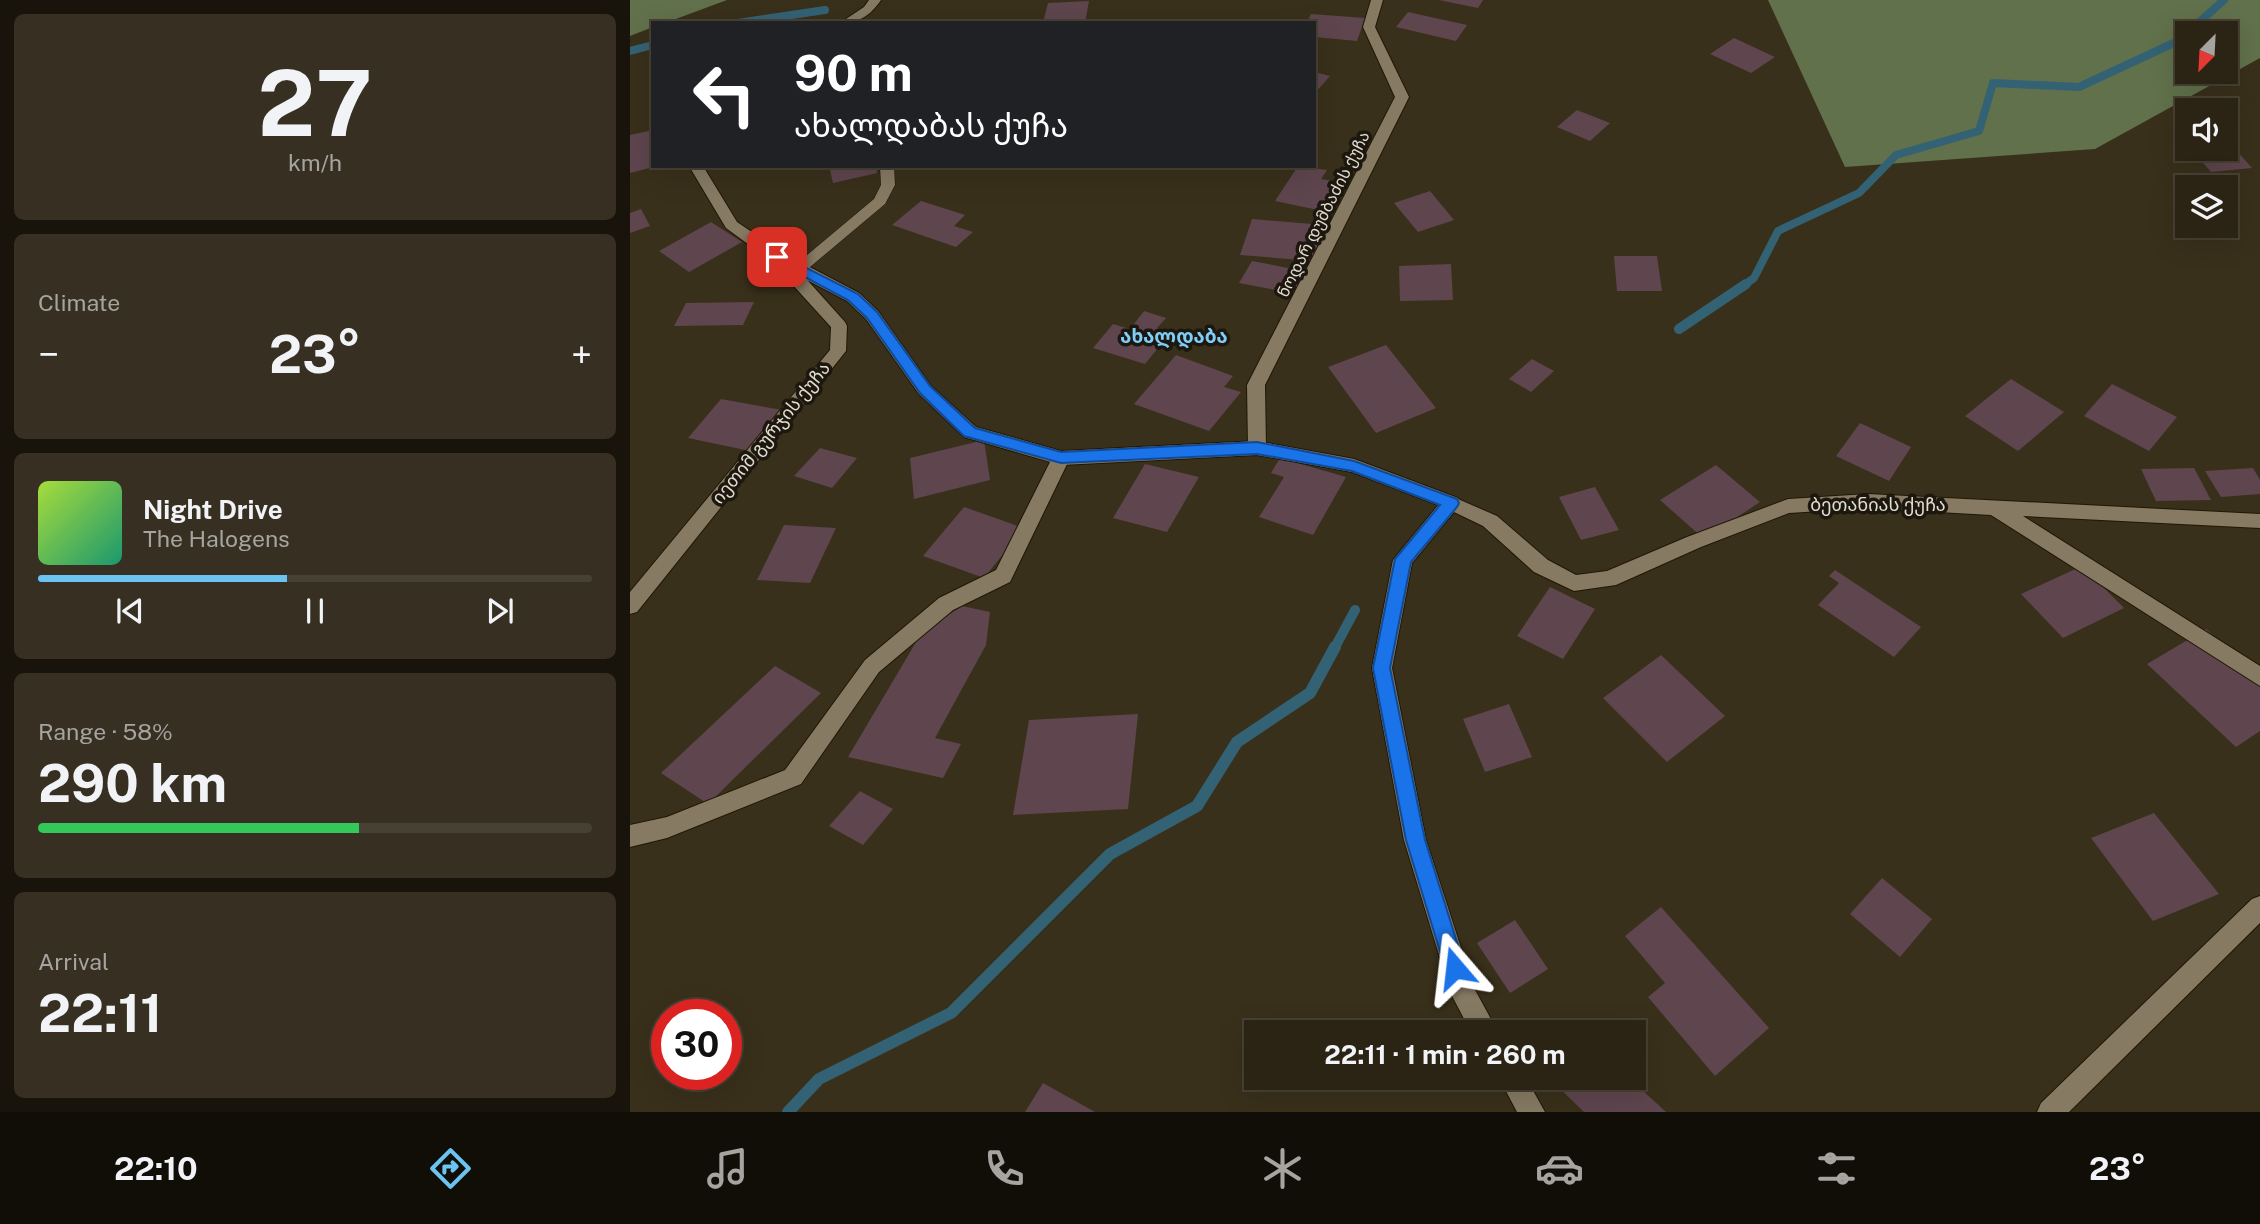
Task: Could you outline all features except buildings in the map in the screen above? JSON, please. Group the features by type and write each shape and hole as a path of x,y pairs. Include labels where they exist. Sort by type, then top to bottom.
{"street":[{"path":"849,21 868,10 875,0"},
{"name":"ნოდარ დუმბაძის ქუჩა","path":"1257,448 1256,384 1402,97 1370,27 1377,0"},
{"path":"697,168 731,225 777,257"},
{"name":"ბეთანიას ქუჩა","path":"777,257 853,297 872,315 925,390 970,432 1061,458 1257,448 1354,466 1451,503 1490,522 1541,566 1574,583 1609,579 1694,542 1788,506 1868,501 2260,521"},
{"name":"იეთიმ გურჯის ქუჩა","path":"630,606 838,351 839,326 777,257"},
{"path":"630,836 667,827 793,777 872,666 946,604 1003,576 1061,458"},
{"path":"1451,503 1403,559 1381,668 1415,840 1462,994 1478,1020"},
{"path":"1993,506 2260,677"},
{"path":"2050,1112 2260,907"},
{"path":"1519,1090 1532,1112"}],"lane":[{"path":"799,269 880,201 888,185 887,168"}],"green space":[{"path":"630,0 727,0 670,21 651,21 651,28 630,36"},
{"path":"1768,0 2260,0 2260,58 2238,70 2238,21 2175,21 2175,84 2213,84 2187,98 2175,98 2175,105 2095,149 1845,167"}],"waterway":[{"path":"1743,286 1754,278 1778,231 1859,193 1896,155 1979,131 1993,83 2079,87 2178,41 2224,0"},
{"path":"751,21 825,10"},
{"path":"630,51 651,46"},
{"path":"1679,329 1746,284"},
{"path":"1334,649 1355,610"},
{"path":"788,1112 819,1079 951,1013 1110,854 1197,806 1237,742 1310,693 1335,647"}],"district":[{"name":"ახალდაბა","path":"1174,336"}],"route":[{"path":"777,257 853,297 872,315 925,390 970,432 1061,458 1257,448 1354,466 1451,503 1403,559 1381,668 1415,840 1455,968"}]}
